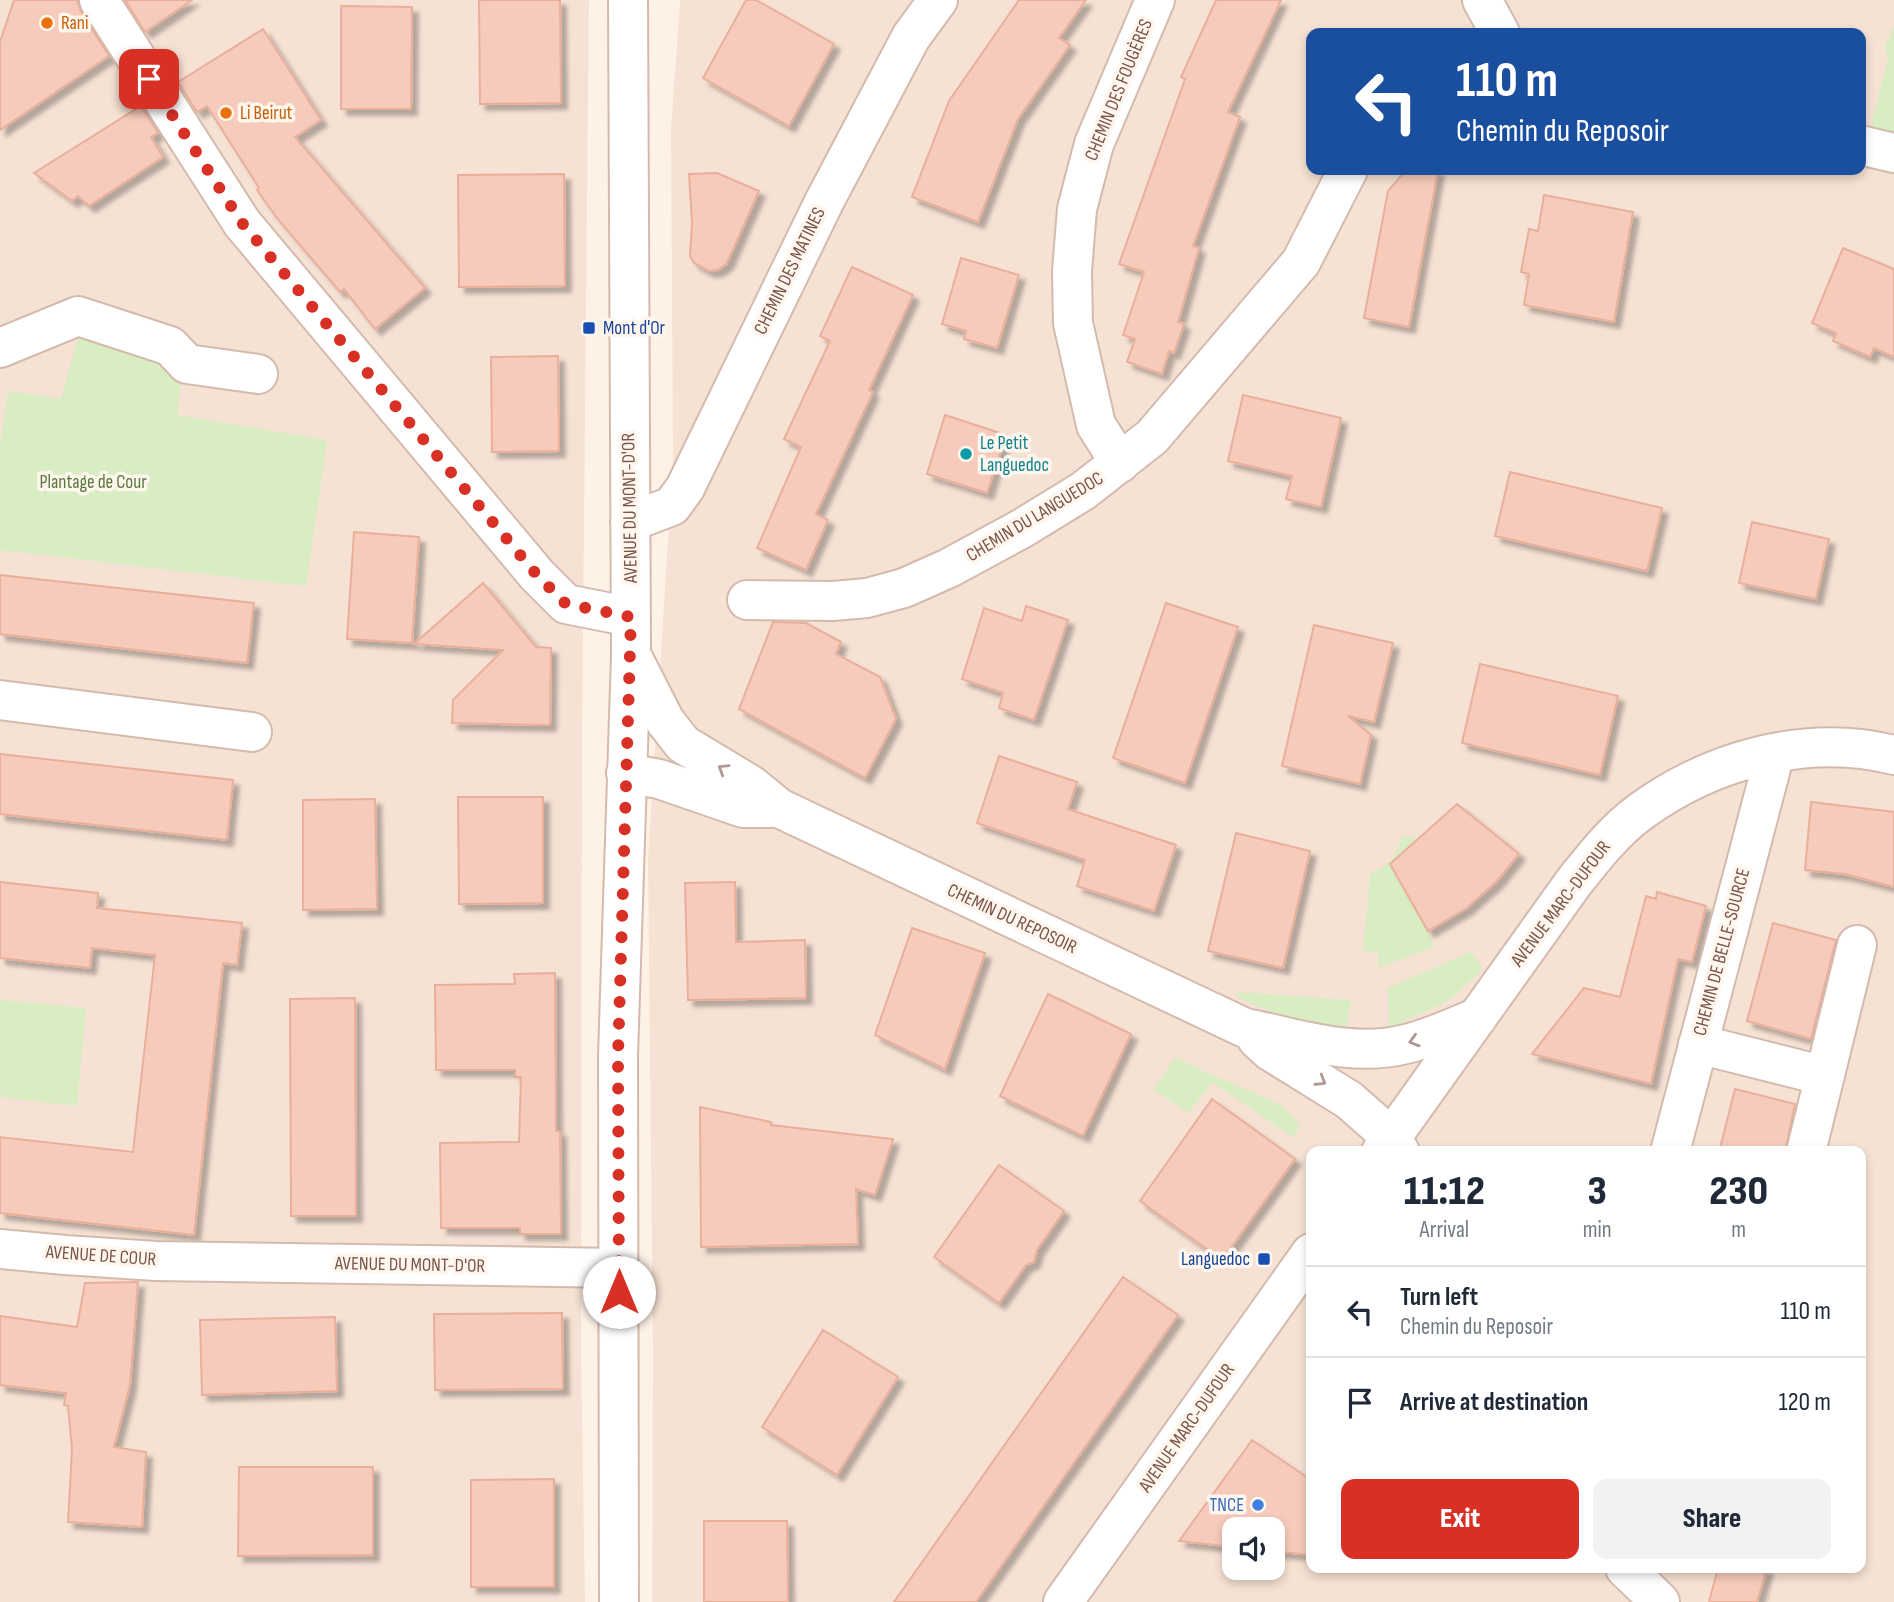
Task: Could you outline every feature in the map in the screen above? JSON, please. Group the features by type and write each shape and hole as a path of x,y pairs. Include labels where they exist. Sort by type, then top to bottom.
{"street":[{"path":"99,0 242,223 537,575 566,604 631,617"},
{"name":"AVENUE DU MONT-D'OR","path":"619,1602 618,1056 631,655 628,0"},
{"name":"CHEMIN DES MATINES","path":"630,522 672,506 685,488 824,202 911,37 938,0"},
{"name":"CHEMIN DES FOUGÈRES","path":"1120,463 1096,425 1073,323 1072,271 1077,209 1094,144 1155,0"},
{"path":"1482,0 1497,28"},
{"path":"1866,146 1894,153"},
{"name":"CHEMIN DU LANGUEDOC","path":"747,600 833,601 867,598 904,588 949,568 1021,529 1083,491 1152,437 1301,262 1345,175"},
{"path":"0,348 78,316 170,346 187,364 258,374"},
{"name":"CHEMIN DU REPOSOIR","path":"631,655 664,721 683,744 751,785 779,808 1245,1028 1346,1048 1374,1048 1404,1044 1435,1035 1478,1017"},
{"path":"0,700 252,732"},
{"name":"AVENUE MARC-DUFOUR","path":"1392,1146 1478,1017 1574,882 1606,842 1639,813 1673,790 1745,759 1820,747 1874,750 1894,755"},
{"name":"CHEMIN DE BELLE-SOURCE","path":"1672,1146 1775,753"},
{"name":"CHEMIN DU REPOSOIR","path":"626,773 659,779 743,807 779,808"},
{"path":"1808,1146 1857,945"},
{"name":"CHEMIN DU REPOSOIR","path":"1245,1028 1270,1051 1349,1100 1390,1146"},
{"path":"1698,1044 1825,1076"},
{"name":"AVENUE DE COUR","path":"0,1248 78,1256 202,1261"},
{"name":"AVENUE MARC-DUFOUR","path":"1063,1602 1306,1260"},
{"name":"AVENUE DU MONT-D'OR","path":"202,1261 618,1268"},
{"path":"1630,1573 1660,1602"}],"shaded area":[{"path":"0,0 589,0 582,735 581,1355 585,1602 0,1602"},
{"path":"680,0 1894,0 1894,1602 652,1602 653,1355 648,858 673,462 671,129"}],"green space":[{"path":"1894,26 1894,145 1868,138 1888,59 1885,47"},
{"name":"Plantage de Cour","path":"82,323 145,342 182,375 177,415 327,440 306,586 0,550 0,445 8,391 61,399"},
{"path":"1415,836 1416,839 1390,864 1428,931 1434,947 1378,968 1379,953 1363,951 1370,876 1391,860 1401,837"},
{"path":"1471,952 1483,969 1450,1000 1389,1028 1388,988"},
{"path":"1240,992 1351,1000 1346,1030 1276,1013 1236,996"},
{"path":"0,1000 86,1008 77,1106 0,1097"},
{"path":"1175,1058 1281,1105 1300,1126 1293,1137 1212,1082 1189,1113 1154,1090"}],"building":[{"path":"14,0 77,0 81,12 109,56 0,130 0,42"},
{"path":"125,0 192,0 145,32"},
{"path":"479,0 560,0 561,103 480,104"},
{"path":"746,0 756,0 834,44 789,126 703,78"},
{"path":"1019,0 1086,0 1059,38 1070,45 1018,119 978,222 912,197 949,101"},
{"path":"1216,0 1281,0 1228,112 1240,117 1193,246 1199,248 1178,322 1184,324 1174,353 1169,351 1162,374 1127,362 1135,339 1123,335 1144,272 1119,264 1185,79 1181,77"},
{"path":"341,6 412,7 411,109 341,109"},
{"path":"263,29 321,120 295,137 425,288 375,329 344,289 340,292 277,218 257,190 259,188 207,106 197,112 178,82"},
{"path":"141,106 158,133 151,137 163,157 89,206 78,196 72,201 34,173"},
{"path":"717,173 759,191 727,263 718,270 709,271 694,263 690,256 692,223 689,174"},
{"path":"564,174 565,286 459,287 458,175"},
{"path":"1402,175 1437,175 1409,327 1364,318 1388,191"},
{"path":"1544,195 1633,212 1614,322 1524,305 1529,274 1521,272 1529,229 1538,231"},
{"path":"1843,248 1894,269 1894,357 1874,348 1870,357 1833,341 1836,333 1812,323"},
{"path":"961,258 1019,275 997,348 964,339 966,331 942,324"},
{"path":"852,267 913,295 869,390 873,392 816,514 828,520 806,570 757,548 801,447 784,439 830,341 820,336"},
{"path":"558,356 559,451 492,452 491,357"},
{"path":"1243,395 1341,418 1321,507 1286,499 1292,476 1228,461"},
{"name":"Le Petit Languedoc","path":"945,415 1006,435 987,493 927,474"},
{"path":"1510,472 1662,508 1647,571 1495,536"},
{"path":"1752,522 1829,539 1816,599 1739,583"},
{"path":"354,532 419,537 412,643 347,639"},
{"path":"0,575 254,603 247,663 0,634"},
{"path":"483,583 536,647 551,648 550,725 452,723 453,700 503,650 414,644"},
{"path":"1166,603 1238,627 1185,783 1113,758"},
{"path":"1026,606 1068,620 1034,720 999,708 1003,693 962,679 984,608 1022,621"},
{"path":"773,622 806,623 841,642 836,654 880,677 896,719 865,778 739,709"},
{"path":"1314,625 1393,643 1374,722 1348,716 1371,735 1360,784 1282,766"},
{"path":"1480,664 1618,696 1600,775 1462,743"},
{"path":"0,754 233,780 227,840 0,814"},
{"path":"999,756 1077,782 1068,809 1176,845 1154,911 1077,886 1085,860 977,823"},
{"path":"458,797 543,797 543,903 459,904"},
{"path":"375,799 377,909 303,910 303,800"},
{"path":"1811,802 1894,812 1894,887 1845,874 1805,870"},
{"path":"1457,804 1519,854 1497,881 1467,908 1428,931 1390,864"},
{"path":"1236,833 1310,851 1283,968 1208,951"},
{"path":"0,882 98,893 97,908 242,923 237,965 223,963 194,1235 0,1213 0,1137 133,1152 155,955 92,948 90,968 0,958"},
{"path":"735,882 736,942 805,940 806,998 688,1000 685,883"},
{"path":"1657,892 1706,906 1692,962 1678,959 1651,1084 1532,1054 1584,988 1620,997 1646,896 1656,899"},
{"path":"1773,923 1836,940 1811,1039 1747,1021"},
{"path":"912,928 985,953 945,1069 875,1035"},
{"path":"555,973 556,1131 560,1131 561,1234 520,1234 520,1228 441,1228 440,1143 519,1142 521,1077 515,1077 515,1070 436,1070 435,985 515,984 514,974"},
{"path":"1048,994 1131,1034 1083,1136 1000,1096"},
{"path":"355,998 356,1216 291,1216 290,999"},
{"path":"1735,1089 1795,1104 1786,1146 1721,1146"},
{"path":"1212,1099 1295,1159 1222,1260 1140,1201"},
{"path":"700,1107 771,1122 771,1125 893,1139 875,1195 856,1189 858,1244 701,1247"},
{"path":"999,1165 1064,1211 1037,1250 1034,1262 1026,1265 999,1303 934,1257"},
{"path":"1123,1277 1178,1315 976,1602 894,1602"},
{"path":"138,1282 130,1385 114,1447 146,1452 142,1527 68,1522 72,1449 68,1406 64,1405 66,1393 0,1385 0,1316 77,1327 85,1283"},
{"path":"562,1313 563,1389 435,1390 434,1314"},
{"path":"335,1317 337,1391 202,1395 200,1320"},
{"path":"823,1330 898,1377 837,1475 762,1427"},
{"name":"TNCE","path":"1252,1440 1306,1477 1306,1554 1285,1552 1285,1517 1222,1517 1222,1546 1179,1541"},
{"path":"239,1467 373,1467 373,1555 238,1556"},
{"path":"554,1479 554,1587 471,1587 471,1480"},
{"path":"704,1521 787,1521 788,1602 704,1602"},
{"path":"1717,1573 1766,1573 1757,1602 1709,1602"}],"place":[{"name":"Rani","path":"47,23"},
{"name":"Li Beirut","path":"226,113"},
{"name":"Mont d'Or","path":"589,328"},
{"name":"Le Petit Languedoc","path":"966,454"},
{"name":"Languedoc","path":"1264,1259"},
{"name":"TNCE","path":"1258,1505"}],"route":[{"path":"149,79 242,223 537,575 566,604 631,617 618,1056 619,1292"}]}
